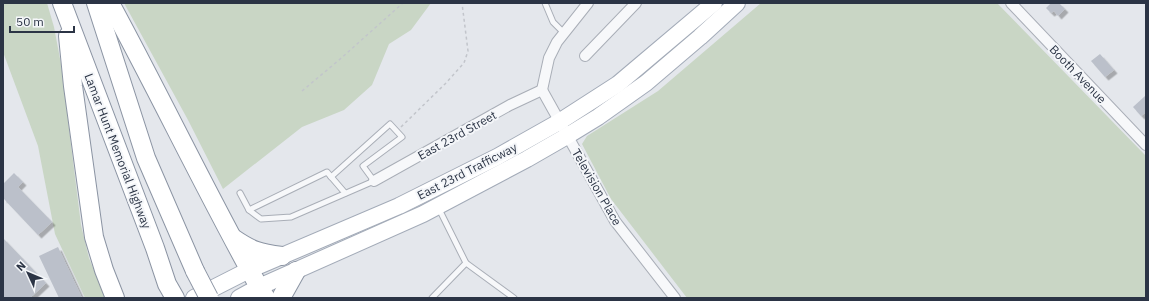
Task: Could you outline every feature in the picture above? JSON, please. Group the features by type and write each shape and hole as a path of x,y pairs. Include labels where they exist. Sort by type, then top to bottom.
{"highway":[{"name":"Lamar Hunt Memorial Highway","path":"96,3 146,158 195,272 209,298"},
{"path":"110,3 262,293"},
{"name":"Lamar Hunt Memorial Highway","path":"64,7 171,291"},
{"path":"64,7 73,86 94,237 104,270 116,298"},
{"path":"232,237 246,247 260,253 282,256"},
{"path":"282,298 296,271"}],"main road":[{"name":"East 23rd Trafficway","path":"239,298 262,293 296,271 423,214 527,159 714,3"},
{"name":"East 23rd Trafficway","path":"194,298 250,270 399,206 497,157 563,129 598,117 646,83 737,3"}],"street":[{"path":"542,90 550,58 557,42 588,3"},
{"name":"Booth Avenue","path":"1011,3 1146,145"},
{"path":"585,56 634,4"},
{"name":"Television Place","path":"542,90 614,221 675,298"},
{"name":"East 23rd Street","path":"374,181 510,105 542,90"}],"lane":[{"path":"545,3 553,22 564,33"},
{"path":"240,193 249,210 261,219 291,217 374,181 363,166 402,137 390,124 331,177"},
{"path":"249,210 327,172 345,193"},
{"path":"437,207 466,263 514,298"},
{"path":"432,298 466,263"}],"path":[{"path":"302,91 403,3"},
{"path":"397,131 445,84 464,63 468,51 462,3"}],"green space":[{"path":"3,3 47,3 54,27 61,64 81,225 89,258 105,298 85,298 55,234 38,146 3,52"},
{"path":"124,3 431,3 411,30 389,44 372,85 344,110 302,127 223,189 188,120"},
{"path":"761,3 997,3 1146,156 1146,298 687,298 611,199 582,144 587,136 658,91"}],"building":[{"path":"1051,3 1059,3 1065,9 1058,16 1054,11 1051,13 1046,8"},
{"path":"1100,54 1114,70 1105,77 1091,61"},
{"path":"1145,96 1146,112 1141,116 1133,107"},
{"path":"14,173 23,182 18,187 52,222 38,235 4,199 3,200 3,184"},
{"path":"3,238 46,283 30,298 3,298"},
{"path":"58,247 82,298 59,298 39,256"}]}
